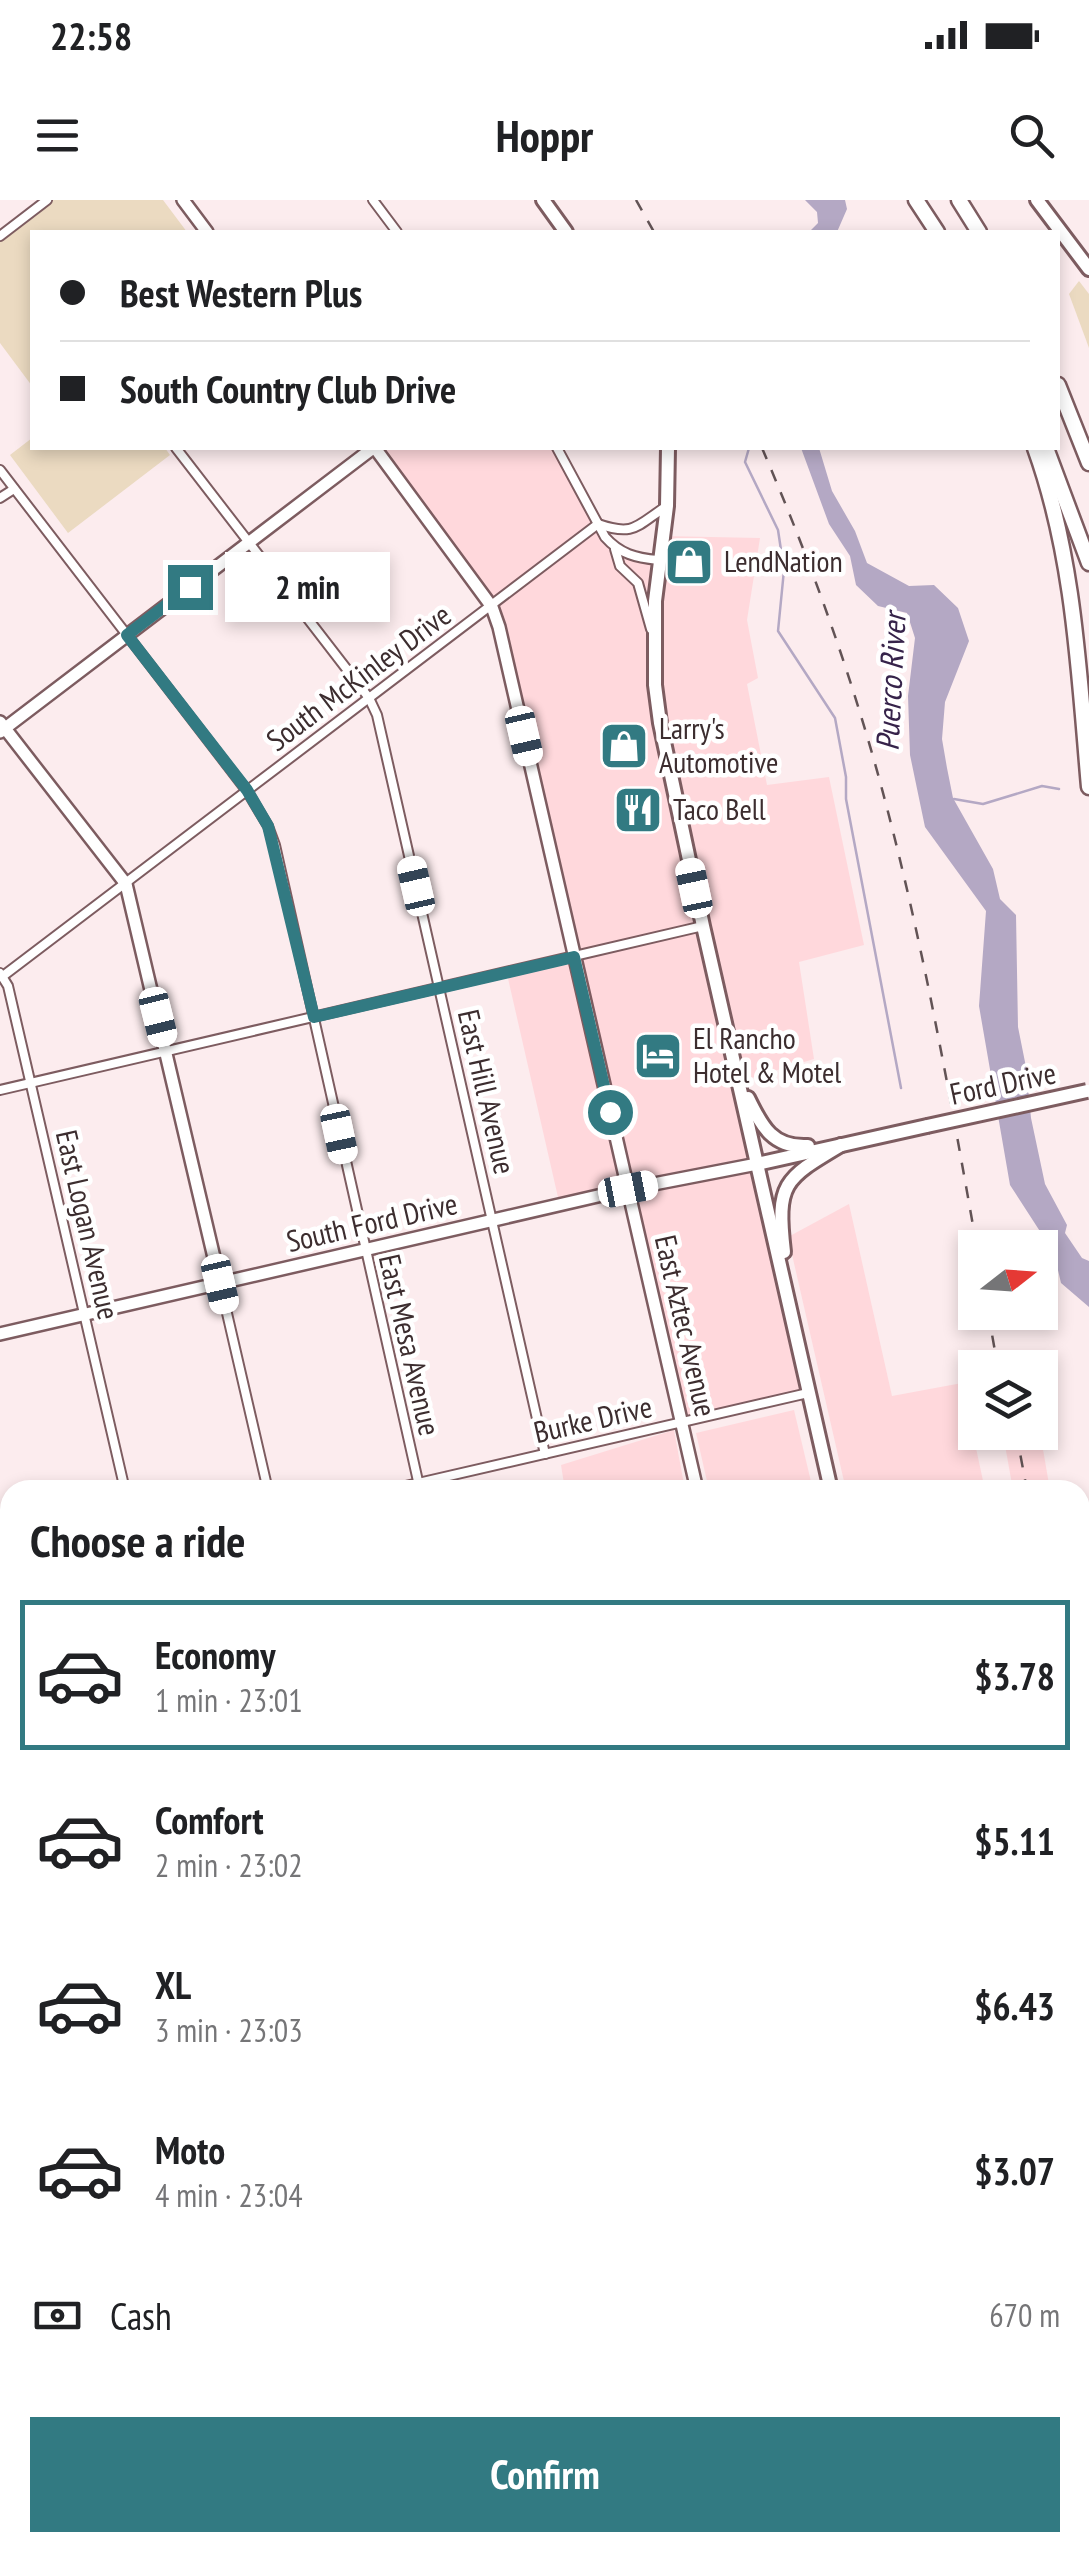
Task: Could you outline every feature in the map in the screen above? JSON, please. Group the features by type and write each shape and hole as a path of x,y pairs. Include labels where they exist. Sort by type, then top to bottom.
{"highway":[{"path":"916,200 936,230"},
{"path":"960,200 978,230"},
{"path":"1060,386 1089,442"},
{"path":"1060,387 1089,462"},
{"path":"1036,450 1054,500 1065,553 1089,788"},
{"path":"1047,450 1089,562"}],"main road":[{"path":"183,200 206,230"},
{"path":"543,200 565,230"},
{"path":"1037,200 1059,230"},
{"path":"1060,231 1089,270"},
{"path":"220,1284 126,884 2,727 371,450"},
{"name":"East Aztec Avenue","path":"375,450 492,606 695,1480"},
{"path":"668,450 667,506 658,560 654,638 663,742 828,1480"},
{"path":"730,1049 747,1097 767,1134 793,1147 841,1145"},
{"name":"Ford Drive","path":"841,1145 1088,1091"},
{"path":"757,1164 841,1145"},
{"path":"795,1334 782,1232 784,1191 798,1170 841,1145"},
{"name":"South Ford Drive","path":"0,1334 628,1189 757,1164"}],"street":[{"path":"0,236 47,200"},
{"path":"373,200 396,230"},
{"path":"0,218 8,229"},
{"name":"East Hill Avenue","path":"178,450 369,698 376,715 545,1454"},
{"path":"557,450 615,549 620,566 638,582 654,638"},
{"name":"East Mesa Avenue","path":"0,470 247,790 268,826 417,1480"},
{"path":"0,498 14,488"},
{"path":"598,524 618,531 635,530 667,506"},
{"name":"South McKinley Drive","path":"2,975 598,524"},
{"path":"615,549 658,560"},
{"path":"0,1090 702,926"},
{"name":"East Logan Avenue","path":"2,975 123,1480"},
{"path":"220,1284 266,1480"},
{"name":"Burke Drive","path":"446,1480 808,1393"}],"shaded area":[{"path":"52,200 163,200 186,230 30,230 30,383 0,343 0,239"},
{"path":"805,200 845,200 847,209 838,230 811,230 818,223 817,212"},
{"path":"1079,281 1089,294 1089,348 1069,294"},
{"path":"30,440 30,450 166,450 170,455 68,533 10,455"},
{"path":"376,450 558,450 615,549 658,560 662,536 760,538 747,620 758,678 747,684 767,785 829,777 864,945 799,962 814,1059 738,1082 808,1393 681,1423 628,1190 560,1206 507,974 574,957 492,606"},
{"path":"802,450 820,450 832,491 855,531 867,563 909,586 934,585 958,608 969,641 945,702 942,739 947,768 953,798 993,869 1000,899 1016,915 1018,1027 1031,1118 1045,1184 1067,1225 1065,1233 1082,1258 1089,1261 1089,1307 1061,1283 1058,1230 1039,1230 1010,1185 979,1006 986,911 925,827 910,755 908,696 915,638 907,613 878,606 856,585 850,556 829,524"},
{"path":"849,1204 892,1396 958,1384 958,1450 976,1450 983,1480 844,1480 788,1237"},
{"path":"794,1410 811,1480 707,1480 696,1433"},
{"path":"674,1430 683,1480 563,1480 561,1465"},
{"path":"1006,1450 1043,1450 1048,1480 1011,1480"}],"waterway":[{"path":"748,450 745,462 778,530 784,570 778,631 835,718 846,799 901,1088"},
{"path":"954,799 983,804 1042,786 1059,789"}],"railway":[{"path":"636,200 653,230"},
{"path":"763,450 826,611 879,778 921,953 974,1230"},
{"path":"991,1330 995,1350"},
{"path":"1019,1450 1025,1480"}],"place":[{"name":"LendNation","path":"689,562"},
{"name":"Larry's Automotive","path":"624,746"},
{"name":"Taco Bell","path":"638,810"},
{"name":"El Rancho Hotel & Motel","path":"658,1056"}],"route":[{"path":"190,587 127,635 247,790 268,826 314,1017 574,957 610,1112"}],"water label":[{"name":"Puerco River","path":"891,682"}]}
